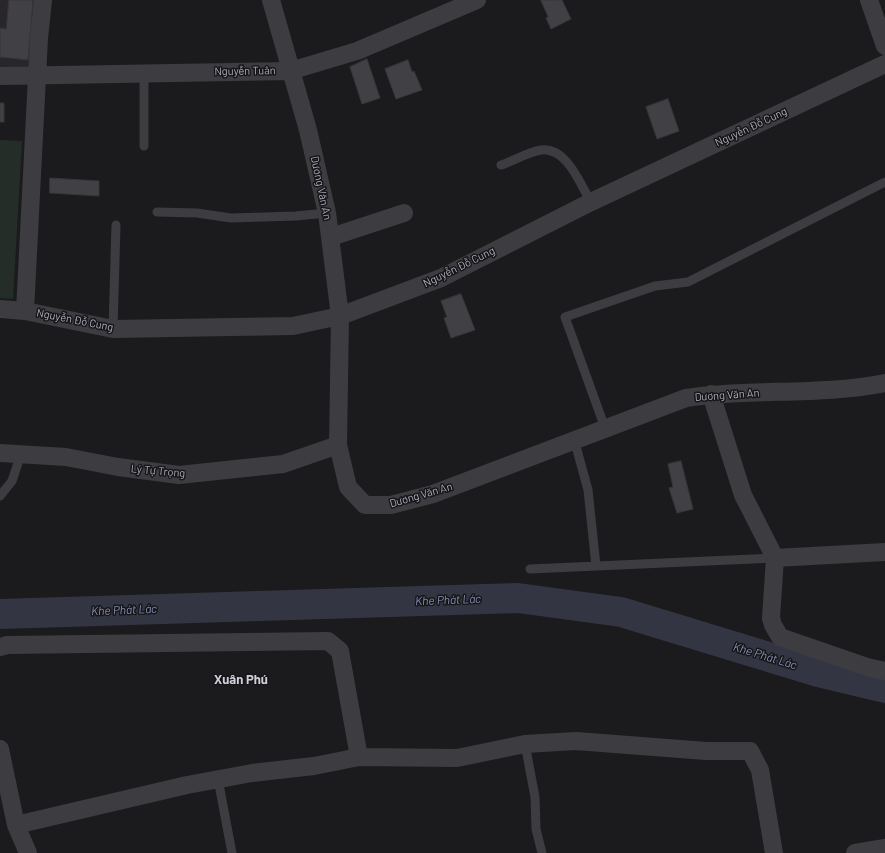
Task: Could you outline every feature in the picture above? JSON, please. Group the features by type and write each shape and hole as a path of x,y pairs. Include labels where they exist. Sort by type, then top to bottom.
{"street":[{"path":"25,311 38,75 38,38 43,0"},
{"name":"Dương Văn An","path":"271,0 308,130 327,213 340,316 338,446 348,487 365,505 391,505 433,494 686,398 711,394 828,391 885,383"},
{"name":"Nguyễn Tuân","path":"0,76 290,71 357,50 459,4 477,0"},
{"path":"869,0 885,46"},
{"name":"Nguyễn Đỗ Cung","path":"0,309 25,311 113,329 293,326 340,316 441,278 591,202 885,64"},
{"path":"331,237 404,213"},
{"path":"711,394 743,495 775,558 771,618 780,637 867,667 885,671"},
{"name":"Lý Tự Trọng","path":"0,453 66,457 118,467 179,475 283,464 338,446"},
{"path":"775,558 885,552"},
{"path":"0,647 95,643 328,641 340,651 359,758"},
{"path":"16,825 218,779 359,758 457,758 525,744 576,741 706,751 750,751 760,770 774,853"},
{"path":"0,749 6,807 16,825 28,853"},
{"path":"855,853 885,848"}],"lane":[{"path":"144,73 144,146"},
{"path":"500,165 540,150 551,150 564,158 591,202"},
{"path":"605,428 565,317 655,286 688,282 885,182"},
{"path":"157,212 197,213 231,218 296,216 327,213"},
{"path":"113,329 116,225"},
{"path":"574,440 588,490 596,566"},
{"path":"0,496 12,481 20,454"},
{"path":"530,569 775,558"},
{"path":"525,744 535,797 536,829 542,853"},
{"path":"218,779 232,853"}],"shaded area":[{"path":"0,0 36,0 32,73 0,72"},
{"path":"0,140 22,141 13,299 0,298"}],"building":[{"path":"9,0 33,0 28,60 0,57 0,28 6,29"},
{"path":"541,0 562,0 571,19 551,29"},
{"path":"367,59 380,98 362,104 350,67"},
{"path":"408,60 412,72 414,71 422,90 396,99 385,69"},
{"path":"668,99 679,131 657,139 646,107"},
{"path":"0,103 4,103 4,122 0,122"},
{"path":"50,178 99,181 99,196 50,193"},
{"path":"461,294 475,330 451,338 444,318 447,317 441,301"},
{"path":"681,461 693,509 677,513 669,488 673,487 668,464"}],"waterway":[{"name":"Khe Phát Lác","path":"0,614 518,598 621,612 818,672 885,688"}],"district":[{"name":"Xuân Phú","path":"241,680"}]}
